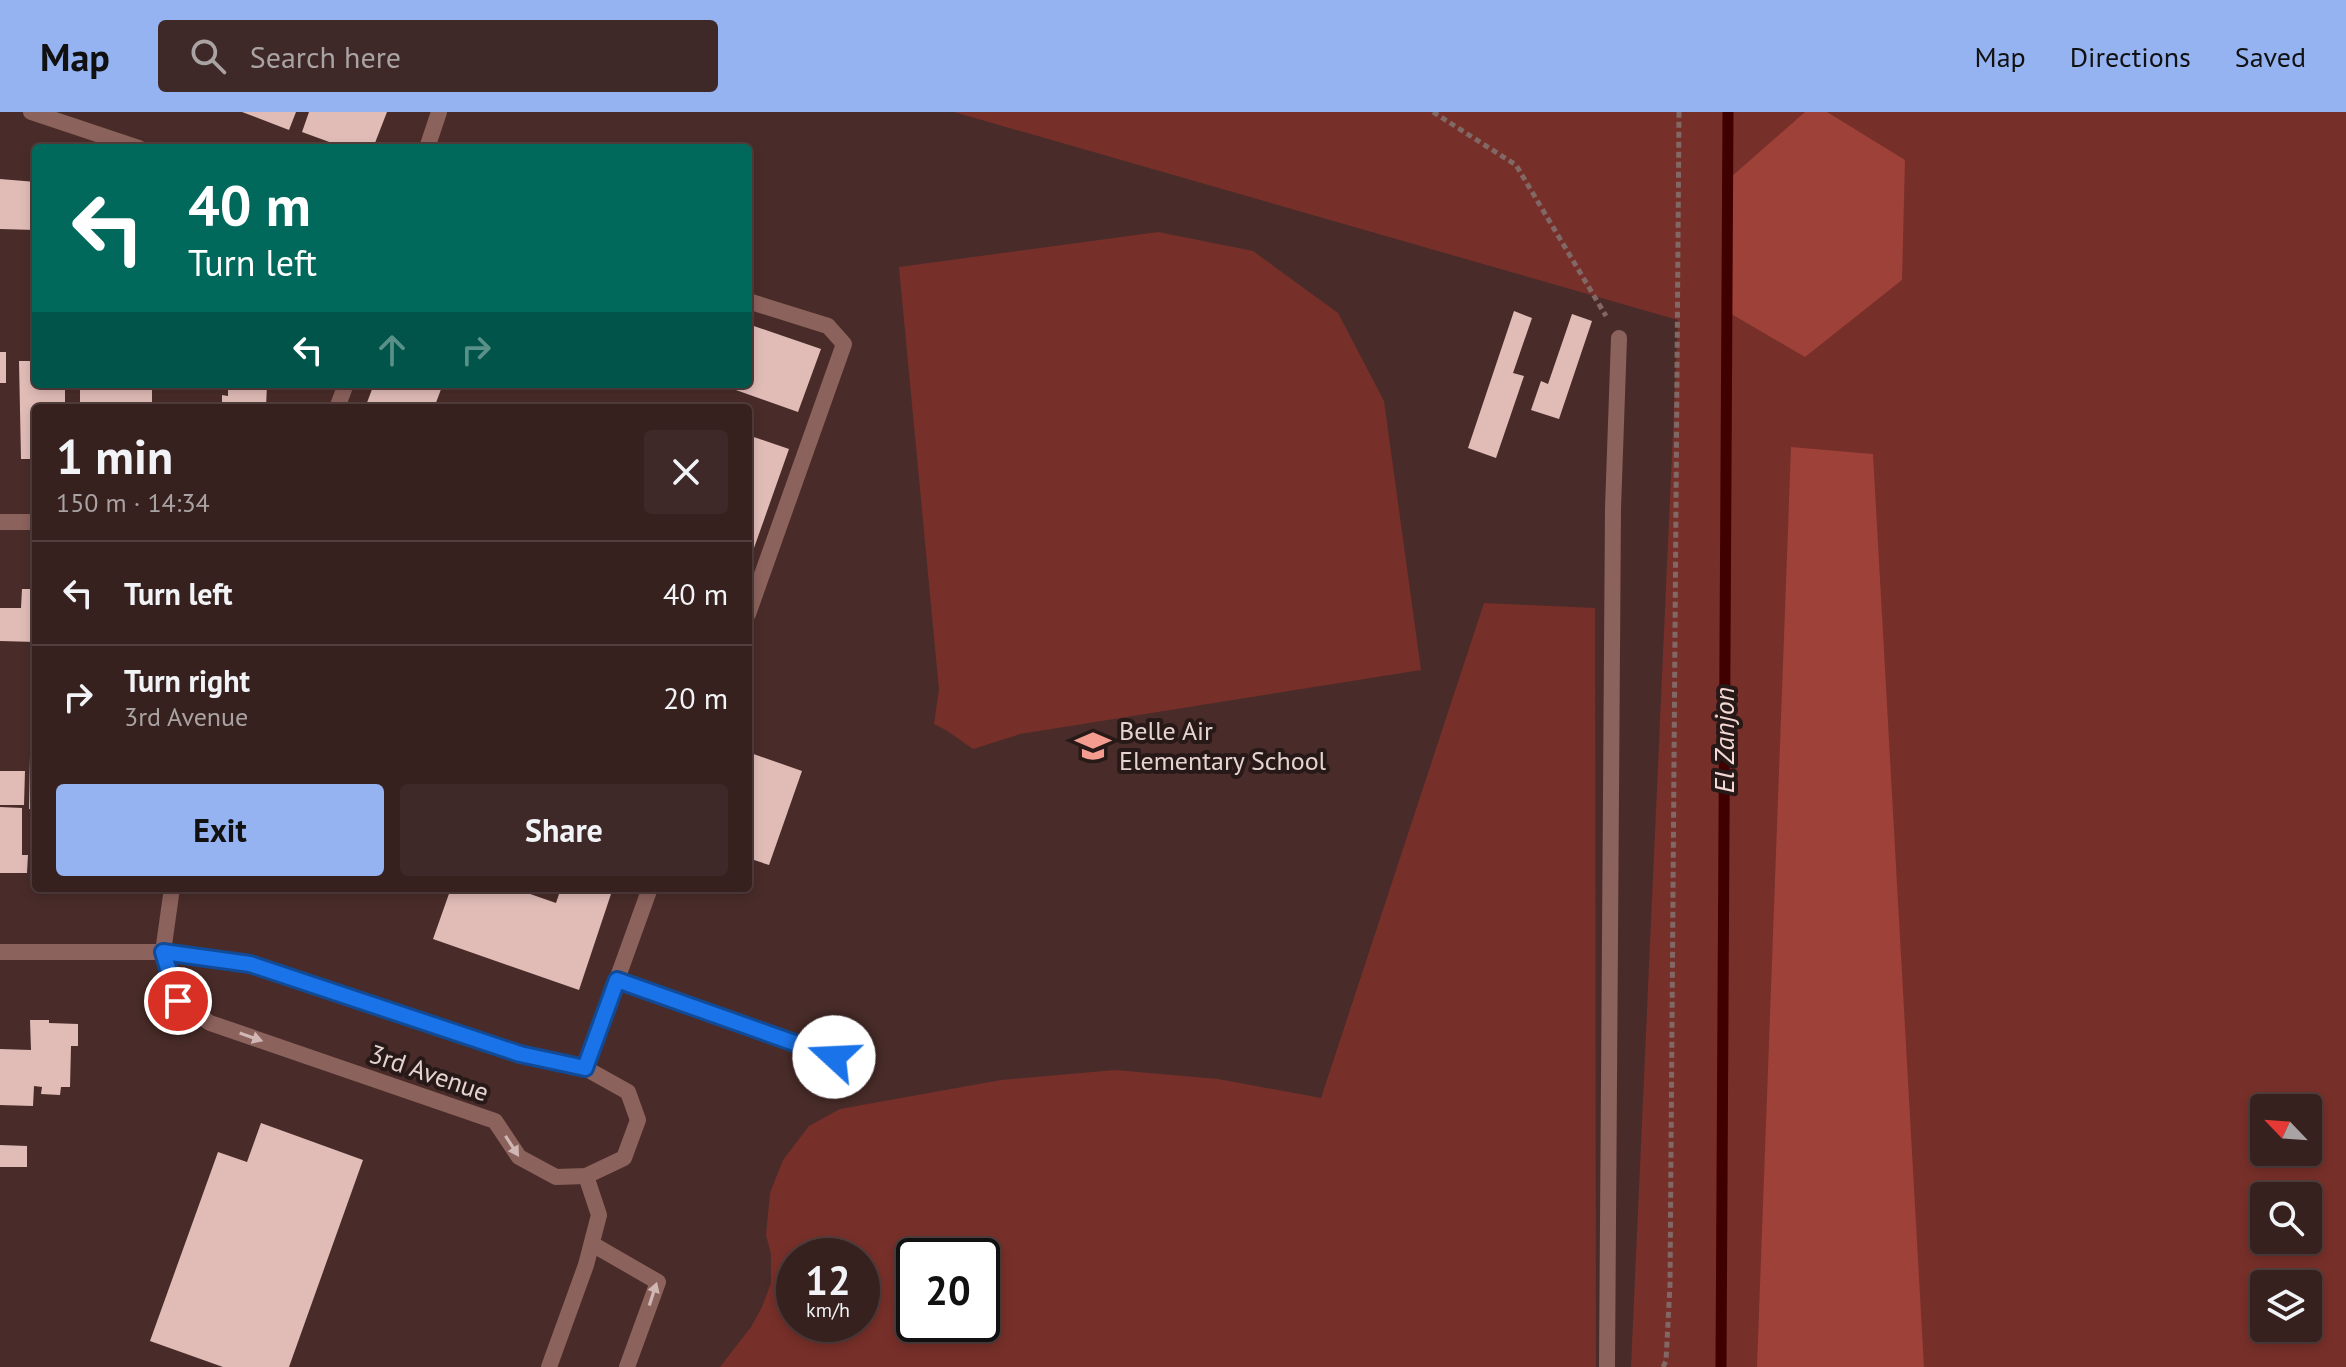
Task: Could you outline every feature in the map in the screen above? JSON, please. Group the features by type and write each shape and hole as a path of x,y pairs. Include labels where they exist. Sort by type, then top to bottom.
{"street":[{"path":"31,112 127,144"},
{"path":"428,144 439,112"},
{"path":"752,302 828,326 844,344 752,603"},
{"path":"1607,1367 1613,524 1619,338"},
{"path":"0,522 32,522"},
{"path":"163,952 171,892"},
{"path":"585,1068 649,892"},
{"name":"3rd Avenue","path":"0,952 163,952 250,964 520,1054 585,1068 628,1092 638,1120 624,1158 586,1176 556,1177 519,1157 495,1121 210,1023 178,1001 163,952"},
{"path":"617,980 834,1057"},
{"path":"549,1367 592,1244 599,1215 586,1176"},
{"path":"592,1244 658,1282 627,1367"}],"path":[{"path":"1433,112 1516,165 1619,338"},
{"path":"1663,1367 1666,1361 1670,1285 1679,112"}],"shaded area":[{"path":"954,112 2346,112 2346,1367 1631,1367 1678,320"},
{"path":"1805,112 1827,112 1905,160 1902,280 1805,357 1728,312 1732,176"},
{"path":"1158,232 1253,251 1338,313 1384,401 1421,670 1020,734 973,749 934,724 939,690 899,267"},
{"path":"1791,447 1873,454 1924,1367 1757,1367"},
{"path":"1484,603 1595,608 1596,1367 720,1367 751,1327 771,1283 771,1254 766,1235 770,1193 783,1160 809,1126 840,1109 1001,1080 1115,1070 1218,1079 1321,1098"}],"building":[{"path":"242,112 296,112 289,130"},
{"path":"309,112 387,112 375,144 332,144 302,132"},
{"path":"0,179 32,182 32,230 0,229"},
{"path":"1514,311 1532,318 1513,373 1524,376 1496,458 1468,448"},
{"path":"1572,314 1592,321 1559,419 1531,410 1541,381 1548,384"},
{"path":"752,325 821,349 798,412 730,388 752,388"},
{"path":"0,352 6,352 6,383 0,383"},
{"path":"19,361 32,361 32,388 65,388 65,404 32,404 32,459 21,459"},
{"path":"80,388 152,388 152,404 80,404"},
{"path":"228,388 267,388 266,404 222,404 222,395 228,396"},
{"path":"372,388 442,388 436,404 366,404"},
{"path":"752,436 789,449 752,554"},
{"path":"22,589 32,589 32,642 0,641 0,608 21,608"},
{"path":"752,753 802,771 769,865 752,859"},
{"path":"32,755 32,809 29,809"},
{"path":"0,771 25,771 24,805 0,805"},
{"path":"0,807 22,808 22,855 28,855 27,873 0,873"},
{"path":"31,818 32,818 32,883"},
{"path":"450,892 524,892 556,903 560,892 612,892 579,990 433,939"},
{"path":"30,1020 78,1024 78,1046 71,1046 70,1087 61,1087 60,1095 41,1094 42,1087 34,1086 33,1106 0,1105 0,1049 31,1050"},
{"path":"261,1123 363,1160 289,1367 223,1367 150,1341 218,1152 247,1162"},
{"path":"0,1145 27,1146 27,1167 0,1167"}],"waterway":[{"name":"El Zanjon","path":"1721,1367 1728,112"}],"place":[{"name":"Belle Air Elementary School","path":"1093,746"}],"route":[{"path":"178,1001 163,952 250,964 520,1054 585,1068 617,980 834,1057"}]}
